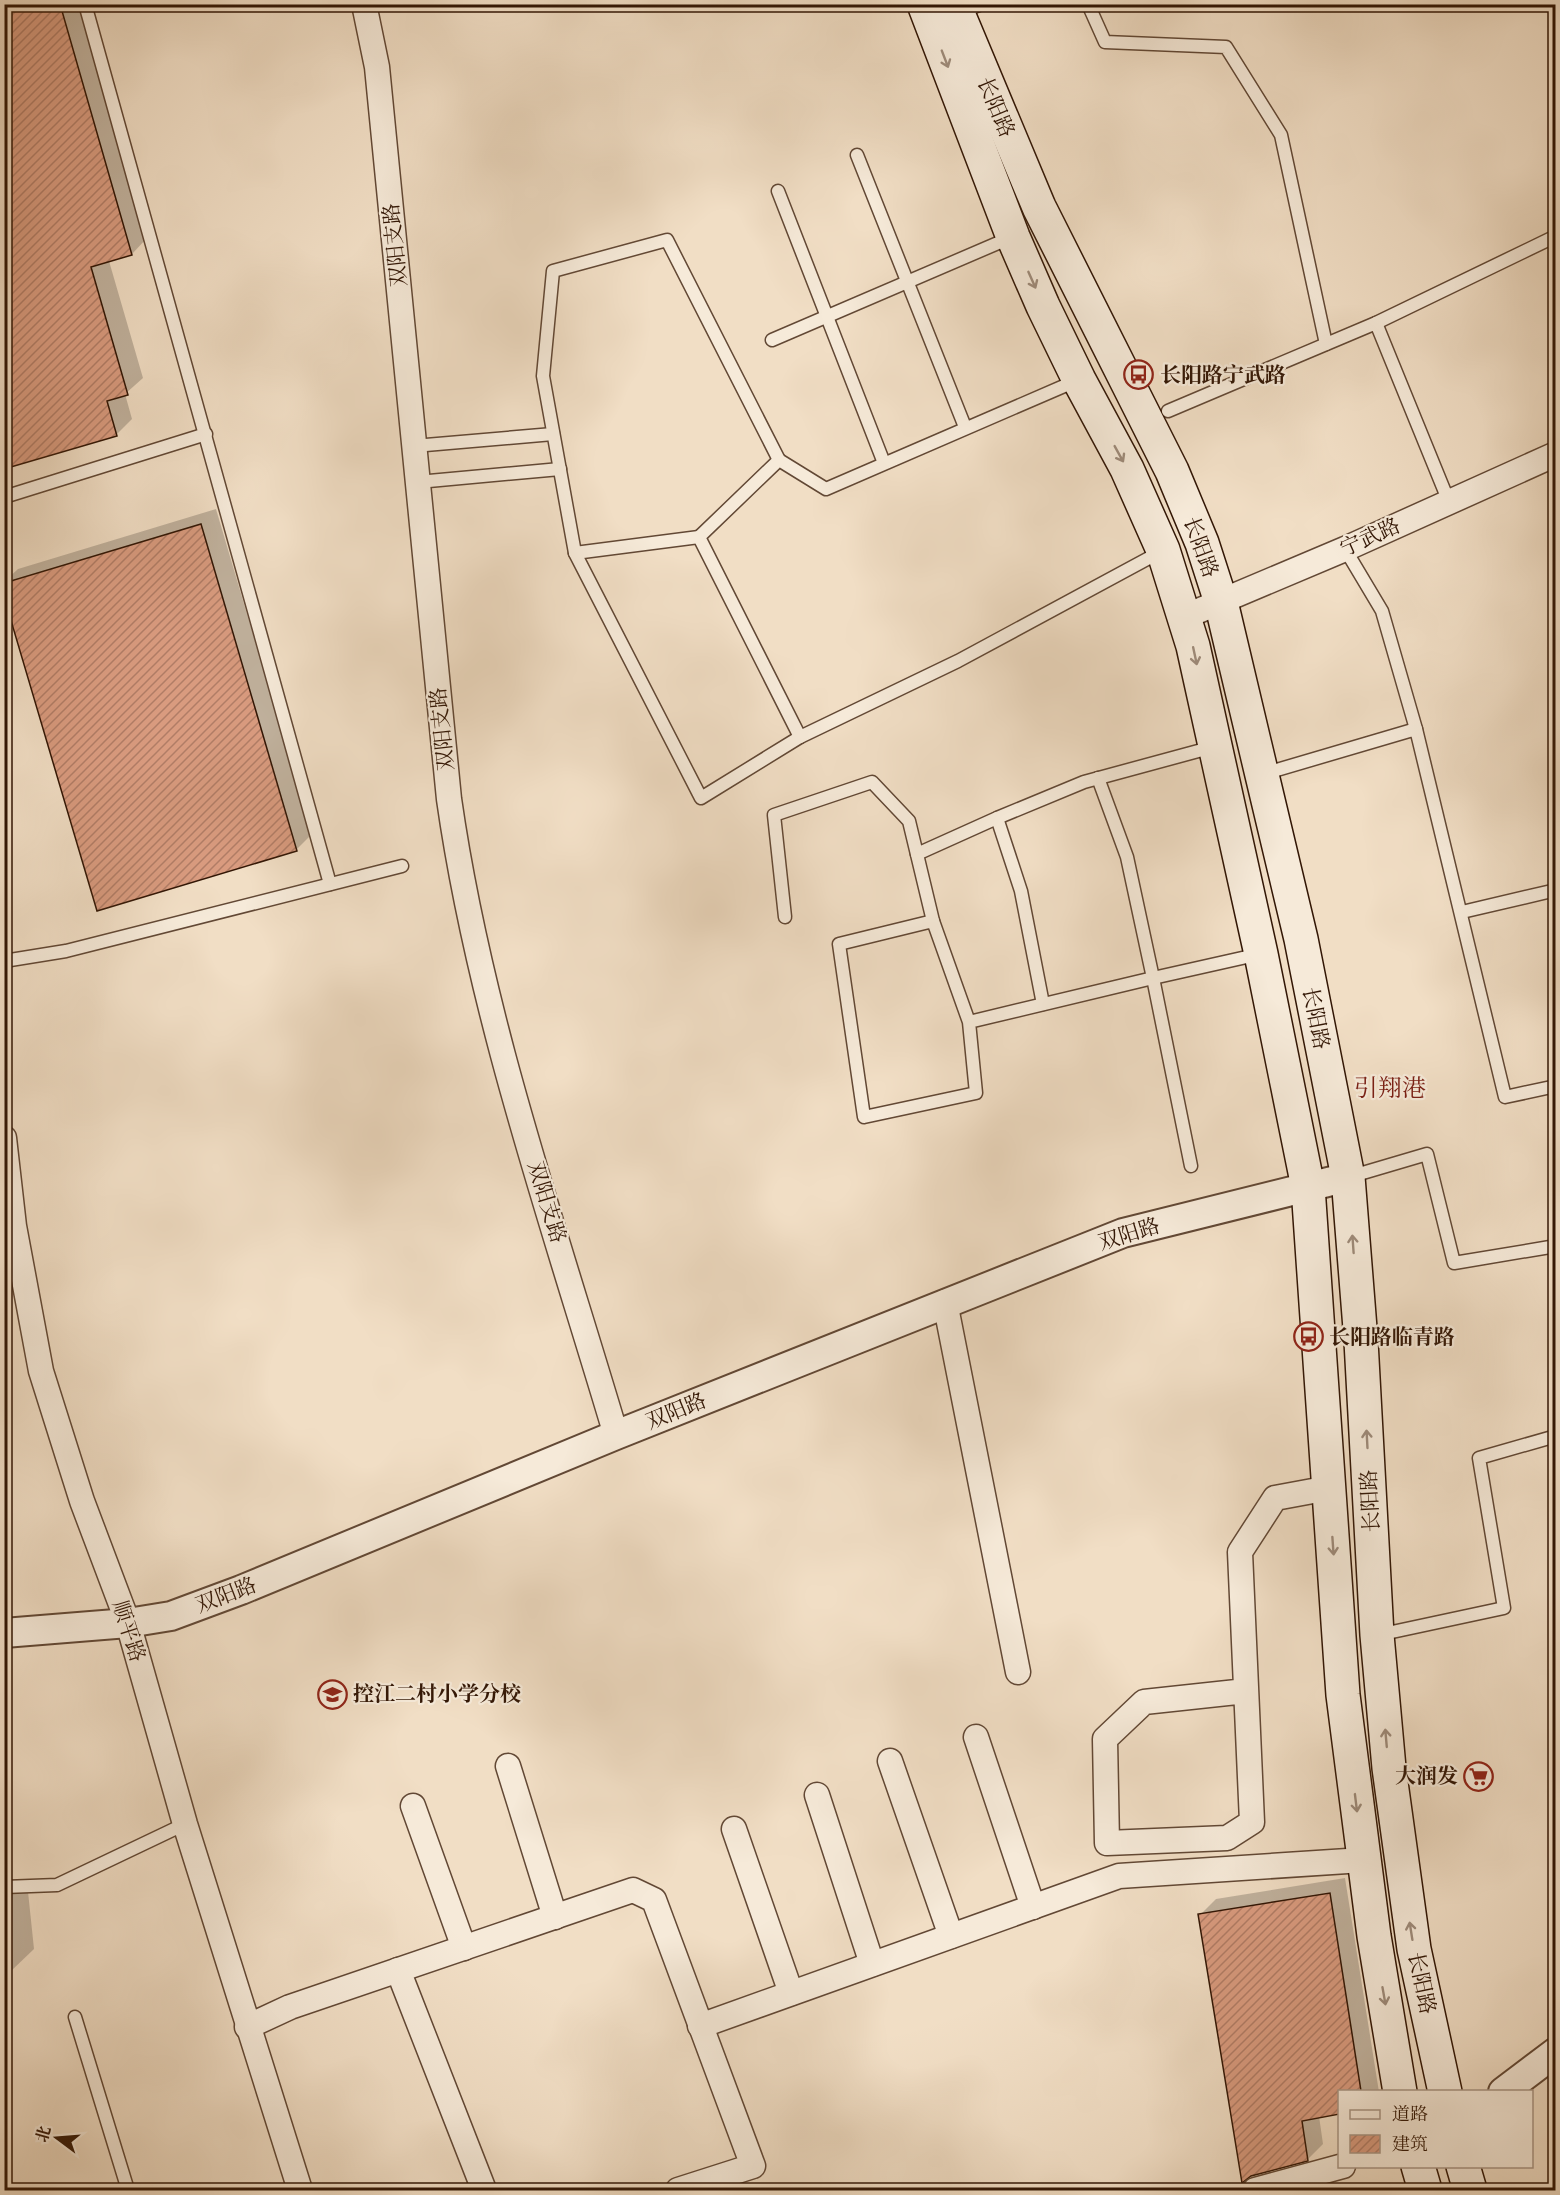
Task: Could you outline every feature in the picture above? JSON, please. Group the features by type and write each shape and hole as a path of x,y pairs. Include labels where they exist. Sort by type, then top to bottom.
{"main road":[{"name":"长阳路","path":"924,4 1013,237 1079,380 1127,469 1163,550 1193,646 1262,954 1308,1187 1343,1695 1363,1860 1400,2090"},
{"name":"长阳路","path":"964,8 1039,207 1172,471 1202,543 1221,602 1300,939 1348,1177 1362,1353 1377,1635 1400,1859 1414,1949 1445,2090"},
{"path":"1419,2168 1425,2190"},
{"path":"1464,2168 1470,2190"}],"street":[{"name":"双阳支路","path":"364,4 377,67 449,800 467,905 488,998 616,1435"},
{"name":"宁武路","path":"1184,616 1345,549 1556,454"},
{"name":"顺平路","path":"4,1138 14,1226 41,1371 82,1501 128,1623 185,1824 300,2190"},
{"name":"双阳路","path":"4,1634 128,1623 171,1616 241,1590 945,1302 1123,1233 1348,1177"},
{"path":"945,1302 1018,1672"},
{"path":"1246,1691 1144,1702 1105,1739 1107,1843 1227,1838 1252,1822 1240,1552 1275,1498 1329,1488"},
{"path":"976,1737 1033,1907"},
{"path":"890,1761 951,1936"},
{"path":"508,1766 555,1917"},
{"path":"817,1795 872,1964"},
{"path":"413,1806 464,1948"},
{"path":"734,1829 791,1993"},
{"path":"700,2025 1119,1876 1363,1860"},
{"path":"247,2027 290,2007 633,1890 654,1900 753,2166 678,2190"},
{"path":"398,1970 484,2190"},
{"path":"1504,2090 1556,2052"},
{"path":"1256,2190 1338,2167"}],"lane":[{"path":"85,4 330,884"},
{"path":"1088,4 1105,42 1226,47 1281,135 1326,344"},
{"path":"857,155 965,427"},
{"path":"778,191 884,463"},
{"path":"1168,411 1376,323 1556,236"},
{"path":"772,340 1013,237"},
{"path":"1079,380 965,427 826,489 779,460 667,240 553,271 543,376 575,553 701,798 800,737 958,661 1163,550"},
{"path":"1376,323 1449,502"},
{"path":"4,497 206,434"},
{"path":"414,446 553,434"},
{"path":"575,553 699,537 779,460"},
{"path":"418,482 560,469"},
{"path":"699,537 800,737"},
{"path":"1345,549 1382,611 1416,729 1505,1097 1556,1086"},
{"path":"1262,775 1416,729"},
{"path":"917,854 997,818 1098,778 1215,747"},
{"path":"1098,778 1127,857 1191,1166"},
{"path":"784,917 774,815 872,782 909,821 933,921 969,1022 976,1093 864,1117 839,944 933,921"},
{"path":"997,818 1021,891 1043,1004"},
{"path":"4,961 66,951 402,866"},
{"path":"1462,912 1556,890"},
{"path":"969,1022 1262,954"},
{"path":"1348,1177 1427,1154 1455,1263 1556,1246"},
{"path":"1377,1635 1504,1608 1479,1458 1556,1436"},
{"path":"4,1887 57,1885 185,1824"},
{"path":"75,2017 128,2190"}],"building":[{"path":"4,4 60,4 132,255 91,267 128,395 107,401 117,436 4,469"},
{"path":"201,524 297,851 97,911 4,597 4,583"},
{"path":"1330,1893 1361,2090 1338,2090 1338,2114 1302,2121 1308,2161 1251,2176 1242,2183 1198,1914"}],"place":[{"name":"长阳路宁武路","path":"1139,375"},
{"name":"长阳路临青路","path":"1308,1337"},
{"name":"控江二村小学分校","path":"332,1694"},
{"name":"大润发","path":"1479,1776"}],"district":[{"name":"引翔港","path":"1390,1088"}]}
